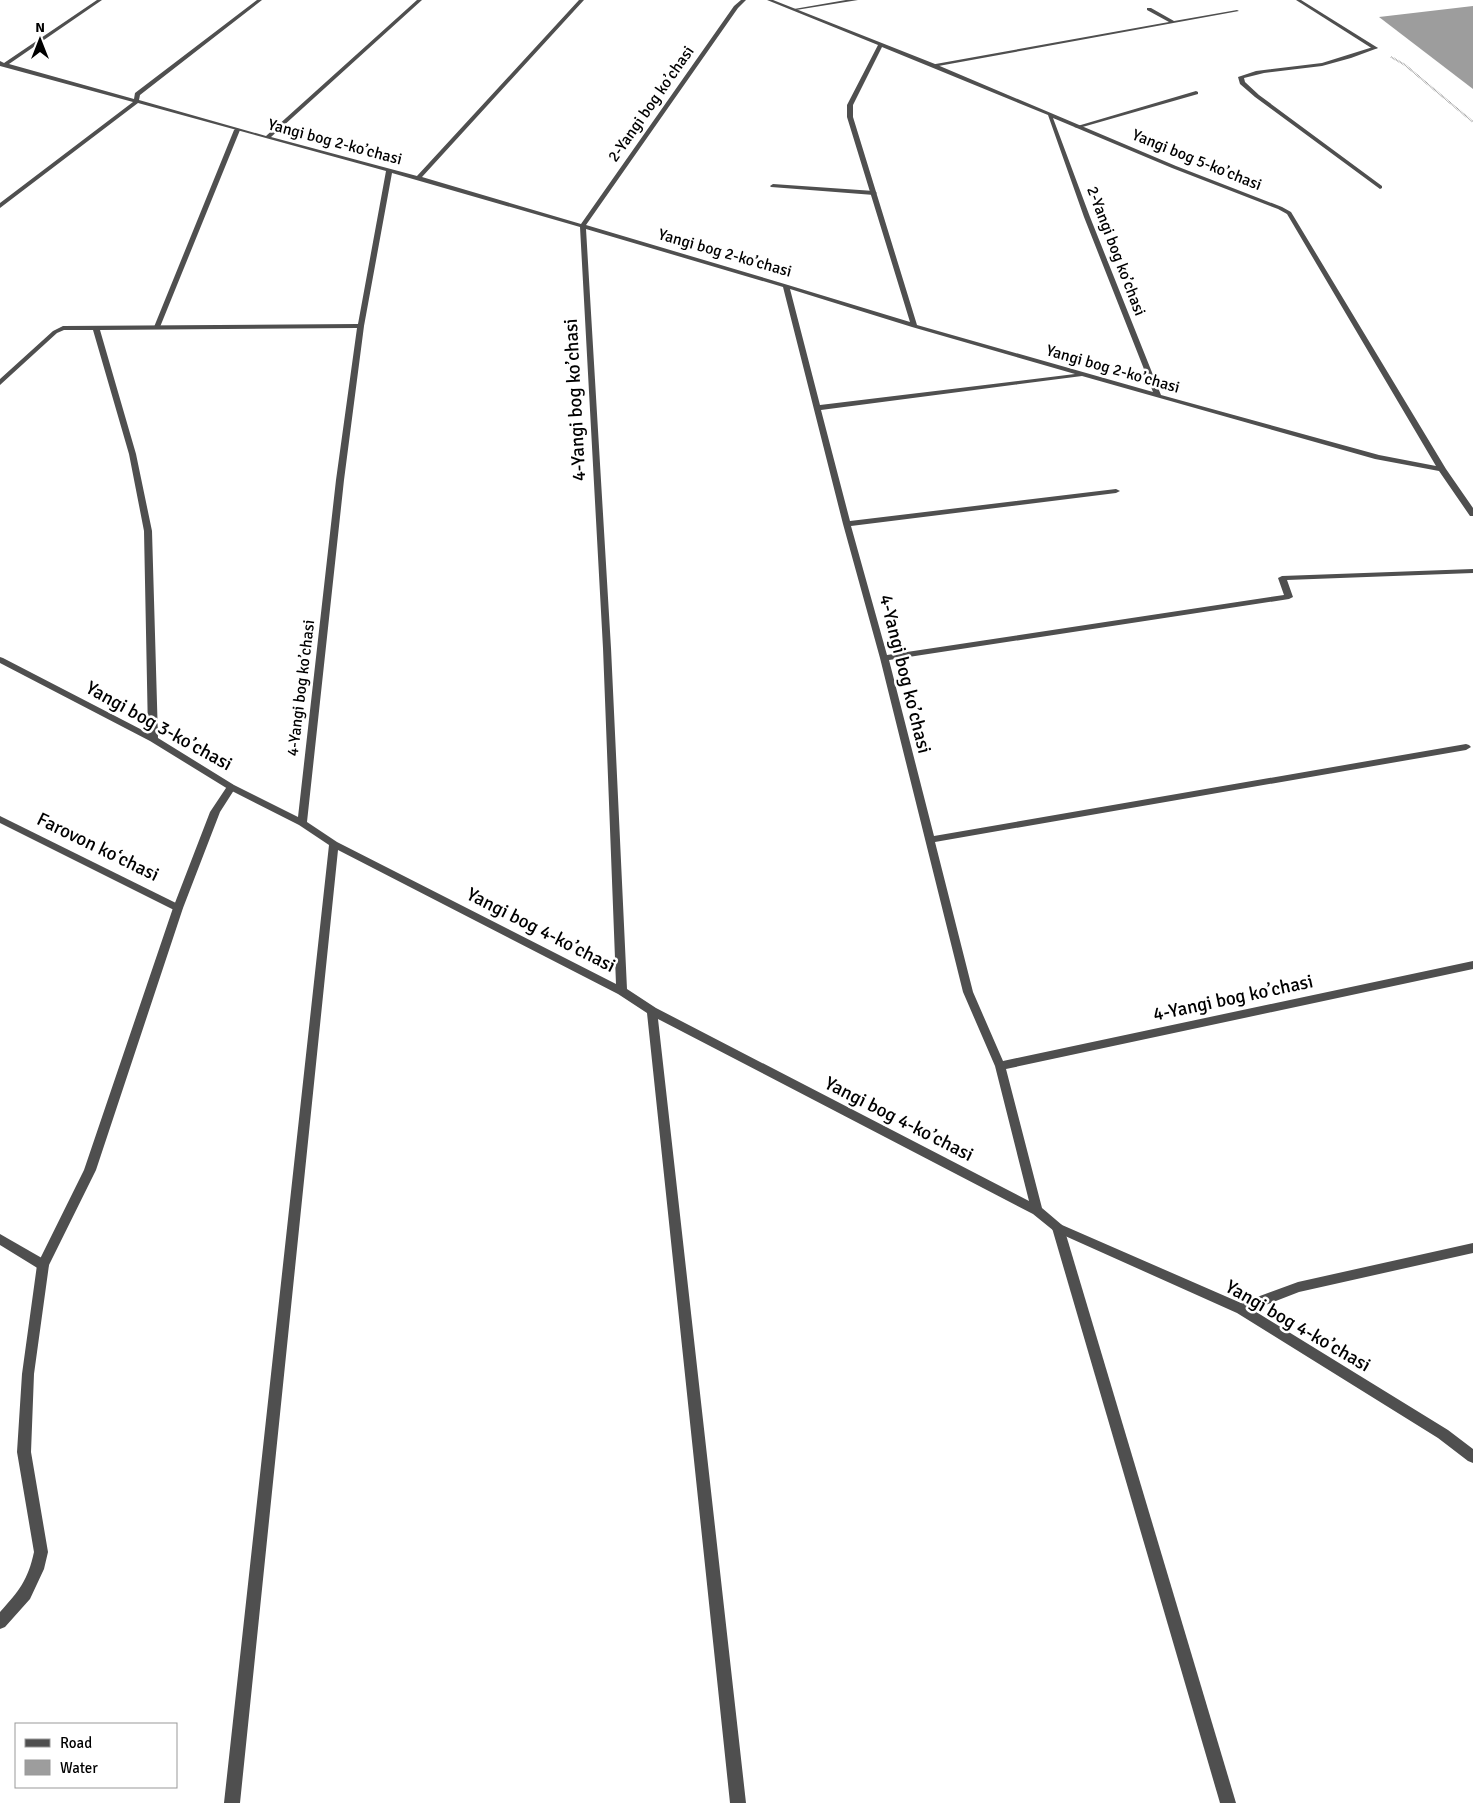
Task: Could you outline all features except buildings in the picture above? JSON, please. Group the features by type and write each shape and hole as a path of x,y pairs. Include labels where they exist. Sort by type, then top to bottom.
{"street":[{"path":"2,65 100,0"},
{"path":"0,206 136,102 137,94 260,0"},
{"path":"267,138 420,0"},
{"path":"418,178 582,0"},
{"name":"2-Yangi bog koʼchasi","path":"583,226 736,7 744,0"},
{"name":"Yangi bog 5-koʼchasi","path":"769,0 933,65 1050,116 1280,208 1289,214 1442,469 1473,514"},
{"path":"796,10 856,0"},
{"path":"1298,0 1375,48"},
{"path":"1149,9 1174,22"},
{"path":"933,65 1237,11"},
{"path":"880,45 850,105 850,117 914,326"},
{"path":"1375,48 1354,57 1312,66 1256,72 1241,77 1242,83 1257,96 1380,187"},
{"name":"Yangi bog 2-koʼchasi","path":"2,65 418,178 786,286 914,326 1158,396 1378,457 1442,469"},
{"path":"1078,127 1196,93"},
{"name":"2-Yangi bog koʼchasi","path":"1050,116 1158,396"},
{"path":"157,327 236,130"},
{"name":"4-Yangi bog koʼchasi","path":"302,823 340,480 361,326 389,171"},
{"path":"773,186 874,193"},
{"name":"4-Yangi bog koʼchasi","path":"583,226 607,648 622,991"},
{"name":"4-Yangi bog koʼchasi","path":"786,286 847,524 884,658 968,992 1000,1066 1038,1211"},
{"path":"0,383 55,332 63,328 361,326"},
{"path":"96,328 123,415 148,531 153,739"},
{"path":"817,408 1085,375"},
{"path":"847,524 1116,491"},
{"path":"884,658 1289,597 1282,578 1473,571"},
{"name":"Yangi bog 3-koʼchasi","path":"0,660 153,739 231,787 302,823"},
{"path":"929,840 1466,747"},
{"path":"0,1622 25,1594 38,1570 41,1552 24,1452 28,1374 43,1265 90,1170 178,908 215,812 231,787"},
{"name":"Farovon koʻchasi","path":"0,819 178,908"},
{"name":"Yangi bog 4-koʼchasi","path":"302,823 334,844 622,991 652,1011 1038,1211 1058,1228 1241,1309 1443,1434 1473,1457"},
{"path":"232,1803 334,844"},
{"name":"4-Yangi bog koʼchasi","path":"1000,1066 1473,964"},
{"path":"652,1011 738,1803"},
{"path":"1058,1228 1228,1803"},
{"path":"0,1239 43,1265"},
{"path":"1241,1309 1298,1287 1473,1248"}],"path":[{"path":"1375,48 1405,65 1473,122"}],"water":[{"path":"1473,6 1473,89 1379,17"}]}
